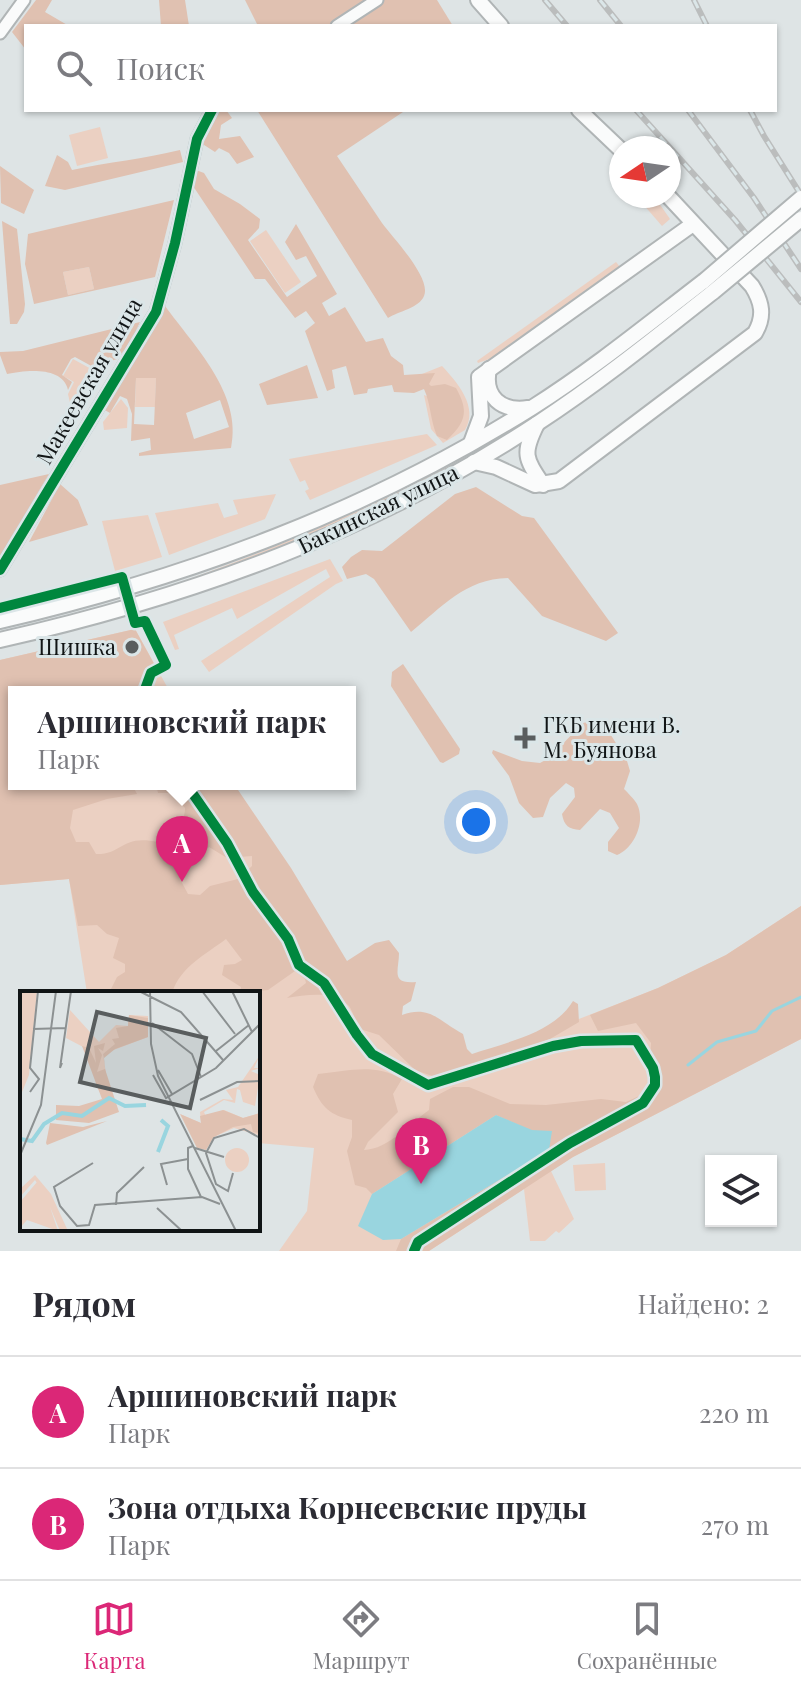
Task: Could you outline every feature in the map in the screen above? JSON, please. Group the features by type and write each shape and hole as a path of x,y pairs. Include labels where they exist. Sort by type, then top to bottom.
{"main road":[{"path":"478,0 499,24"},
{"path":"581,112 609,139"},
{"path":"709,287 801,198"},
{"path":"474,462 496,467 533,484 543,485 565,478 746,342 760,324 760,299 752,286 679,208"},
{"path":"709,287 801,219"},
{"path":"470,444 481,416 479,377 693,224"},
{"name":"Бакинская улица","path":"0,621 125,590 250,546 380,491 533,407 709,287"},
{"name":"Бакинская улица","path":"0,640 131,608 246,570 391,507 538,423 625,361 709,287"},
{"path":"489,369 488,381 497,402 509,409 533,407"},
{"path":"538,423 526,452 531,467 543,485"}],"street":[{"path":"0,33 24,0"},
{"path":"340,24 377,0"},
{"name":"Макеевская улица","path":"0,570 156,312 175,243 197,139 211,112"}],"shaded area":[{"path":"36,0 52,0 45,12 66,24 24,24 24,47 12,32"},
{"path":"159,0 185,0 189,24 161,24"},
{"path":"245,0 437,0 452,24 257,24"},
{"path":"217,112 228,112 232,118 221,125 219,139 240,136 254,157 237,164 229,153 219,148 215,152 201,143"},
{"path":"258,112 403,112 337,156 417,269 425,288 418,304 388,318"},
{"path":"100,127 108,158 77,166 69,135"},
{"path":"180,150 183,162 65,190 45,186 57,155 68,162 72,170"},
{"path":"0,166 34,190 24,214 1,203"},
{"path":"196,170 204,173 214,189 260,219 259,228 248,240 287,297 317,276 306,256 296,260 285,242 296,224 337,294 322,303 329,316 345,307 366,342 383,338 391,356 403,365 404,375 435,373 429,384 431,386 445,384 456,388 463,403 464,416 447,440 437,436 424,389 414,393 394,392 392,385 354,395 346,366 332,370 335,388 327,391 305,331 315,323 306,311 295,318 265,279 255,279 191,183"},
{"path":"174,200 155,277 34,304 25,264 28,234","holes":["89,267 94,289 68,295 63,272"]},
{"path":"646,208 662,208 670,219 662,226"},
{"path":"2,221 17,229 25,304 17,324 10,324"},
{"path":"266,230 301,282 285,293 250,241"},
{"path":"616,262 620,267 495,357 478,363 477,361"},
{"path":"89,267 94,289 68,295 63,272"},
{"path":"165,306 202,354 223,390 233,428 231,448 139,456 139,453 151,450 150,438 131,441 132,414 127,399 120,396 110,413 103,409","holes":["136,378 156,378 154,425 134,424","220,400 229,427 194,439 186,413"]},
{"path":"140,322 130,343 117,359 105,363 96,378 91,378 95,368 75,357 71,359 62,375 72,382 68,390 65,382 52,373 24,371 7,374 0,355 0,352 23,351"},
{"path":"73,359 93,370 72,412 68,394 74,382 63,376"},
{"path":"307,365 318,398 267,405 259,384"},
{"path":"442,366 464,395 469,413 465,430 443,443 431,429 424,395 434,399 434,394 421,388 417,376"},
{"path":"136,377 156,378 155,407 135,407"},
{"path":"121,399 128,408 127,428 104,430 103,422"},
{"path":"427,434 437,445 310,500 305,491 309,489 305,480 300,482 289,459"},
{"path":"464,458 466,461 351,519 269,554 149,596 148,593 309,532"},
{"path":"49,474 0,556 0,485"},
{"path":"60,484 78,500 88,525 29,542"},
{"path":"476,487 522,516 534,518 618,633 606,641 542,616 508,578 479,583 467,589 411,632 374,579 366,574 347,579 342,567 351,557 362,550 382,551 455,494"},
{"path":"276,494 265,519 169,555 155,513 218,503 224,518 238,514 233,500"},
{"path":"148,515 162,557 115,571 102,521"},
{"path":"330,559 343,581 209,672 201,661 330,577 326,569 237,619 232,608 174,635 179,649 175,650 163,622"},
{"path":"135,629 167,686 8,686 8,790 234,790 367,995 436,1075 658,988 726,955 801,906 801,1039 551,1171 574,1219 545,1241 530,1241 524,1189 429,1251 279,1251 307,1211 314,1148 260,1143 260,991 87,991 69,879 0,885 0,660"},
{"path":"135,629 158,671 151,679 151,686 8,686 8,790 135,790 137,794 107,799 73,810 70,828 76,842 89,842 96,854 136,841 158,842 180,824 185,808 171,793 158,793 157,790 238,790 291,868 347,961 375,943 389,940 399,953 399,978 416,982 411,1001 403,1006 402,1015 420,1012 434,1016 463,1034 467,1049 472,1054 541,1029 554,1022 573,1001 578,1004 579,1022 550,1039 438,1078 415,1070 379,1035 360,1029 349,1006 343,1001 320,995 287,998 306,983 295,971 268,990 240,991 241,987 222,975 224,965 242,960 226,939 188,968 173,991 110,991 117,977 125,972 125,964 113,958 119,938 107,934 97,925 78,926 69,879 0,885 0,660","holes":["209,847 227,858 252,856 252,866 238,879 210,886 200,895 188,894 180,879 181,865 194,863"]},
{"path":"403,664 460,749 459,754 443,763 391,686 392,672"},
{"path":"601,719 627,761 630,771 624,789 636,802 640,819 633,841 617,855 608,851 608,842 619,828 610,813 600,809 580,830 568,826 562,814 575,797 574,788 566,783 550,798 543,817 533,818 519,803 509,776 492,753 493,750 522,761 540,763 549,758 583,723"},
{"path":"801,906 801,1039 573,1157 429,1251 396,1251 401,1239 548,1151 532,1131 496,1115 372,1194 366,1188 355,1185 347,1151 352,1137 352,1120 332,1113 323,1105 313,1087 318,1074 371,1070 402,1079 393,1094 398,1112 364,1150 373,1149 398,1135 429,1110 430,1099 453,1087 469,1087 510,1104 546,1105 601,1099 626,1102 648,1092 651,1043 636,1023 598,1031 590,1015 658,988 726,955"},
{"path":"605,1163 606,1190 575,1191 573,1165"}],"water":[{"path":"496,1115 532,1130 552,1131 549,1150 401,1239 383,1240 358,1226 372,1194"}],"waterway":[{"path":"688,1065 717,1042 756,1031 772,1011 801,997"}],"railway":[{"path":"545,0 565,24"},
{"path":"600,0 619,24"},
{"path":"694,0 706,24"},
{"path":"638,112 735,220 801,302"},
{"path":"690,112 754,198 801,269"},
{"path":"751,112 801,195"}],"cycle path":[{"path":"0,570 156,312 175,243 197,139 211,112"},
{"path":"0,608 122,577 135,623 145,621 166,665 151,673 146,686"},
{"path":"190,790 227,843 253,892 288,939 299,965 324,983 372,1054 428,1085 553,1046 581,1041 636,1040 653,1068 655,1085 643,1103 570,1143 418,1242 414,1251"}],"place":[{"name":"Шишка","path":"132,647"},
{"name":"ГКБ имени В. М. Буянова","path":"525,738"},
{"name":"Аршиновский парк","path":"182,882"},
{"name":"Зона отдыха Корнеевские пруды","path":"421,1184"}]}
